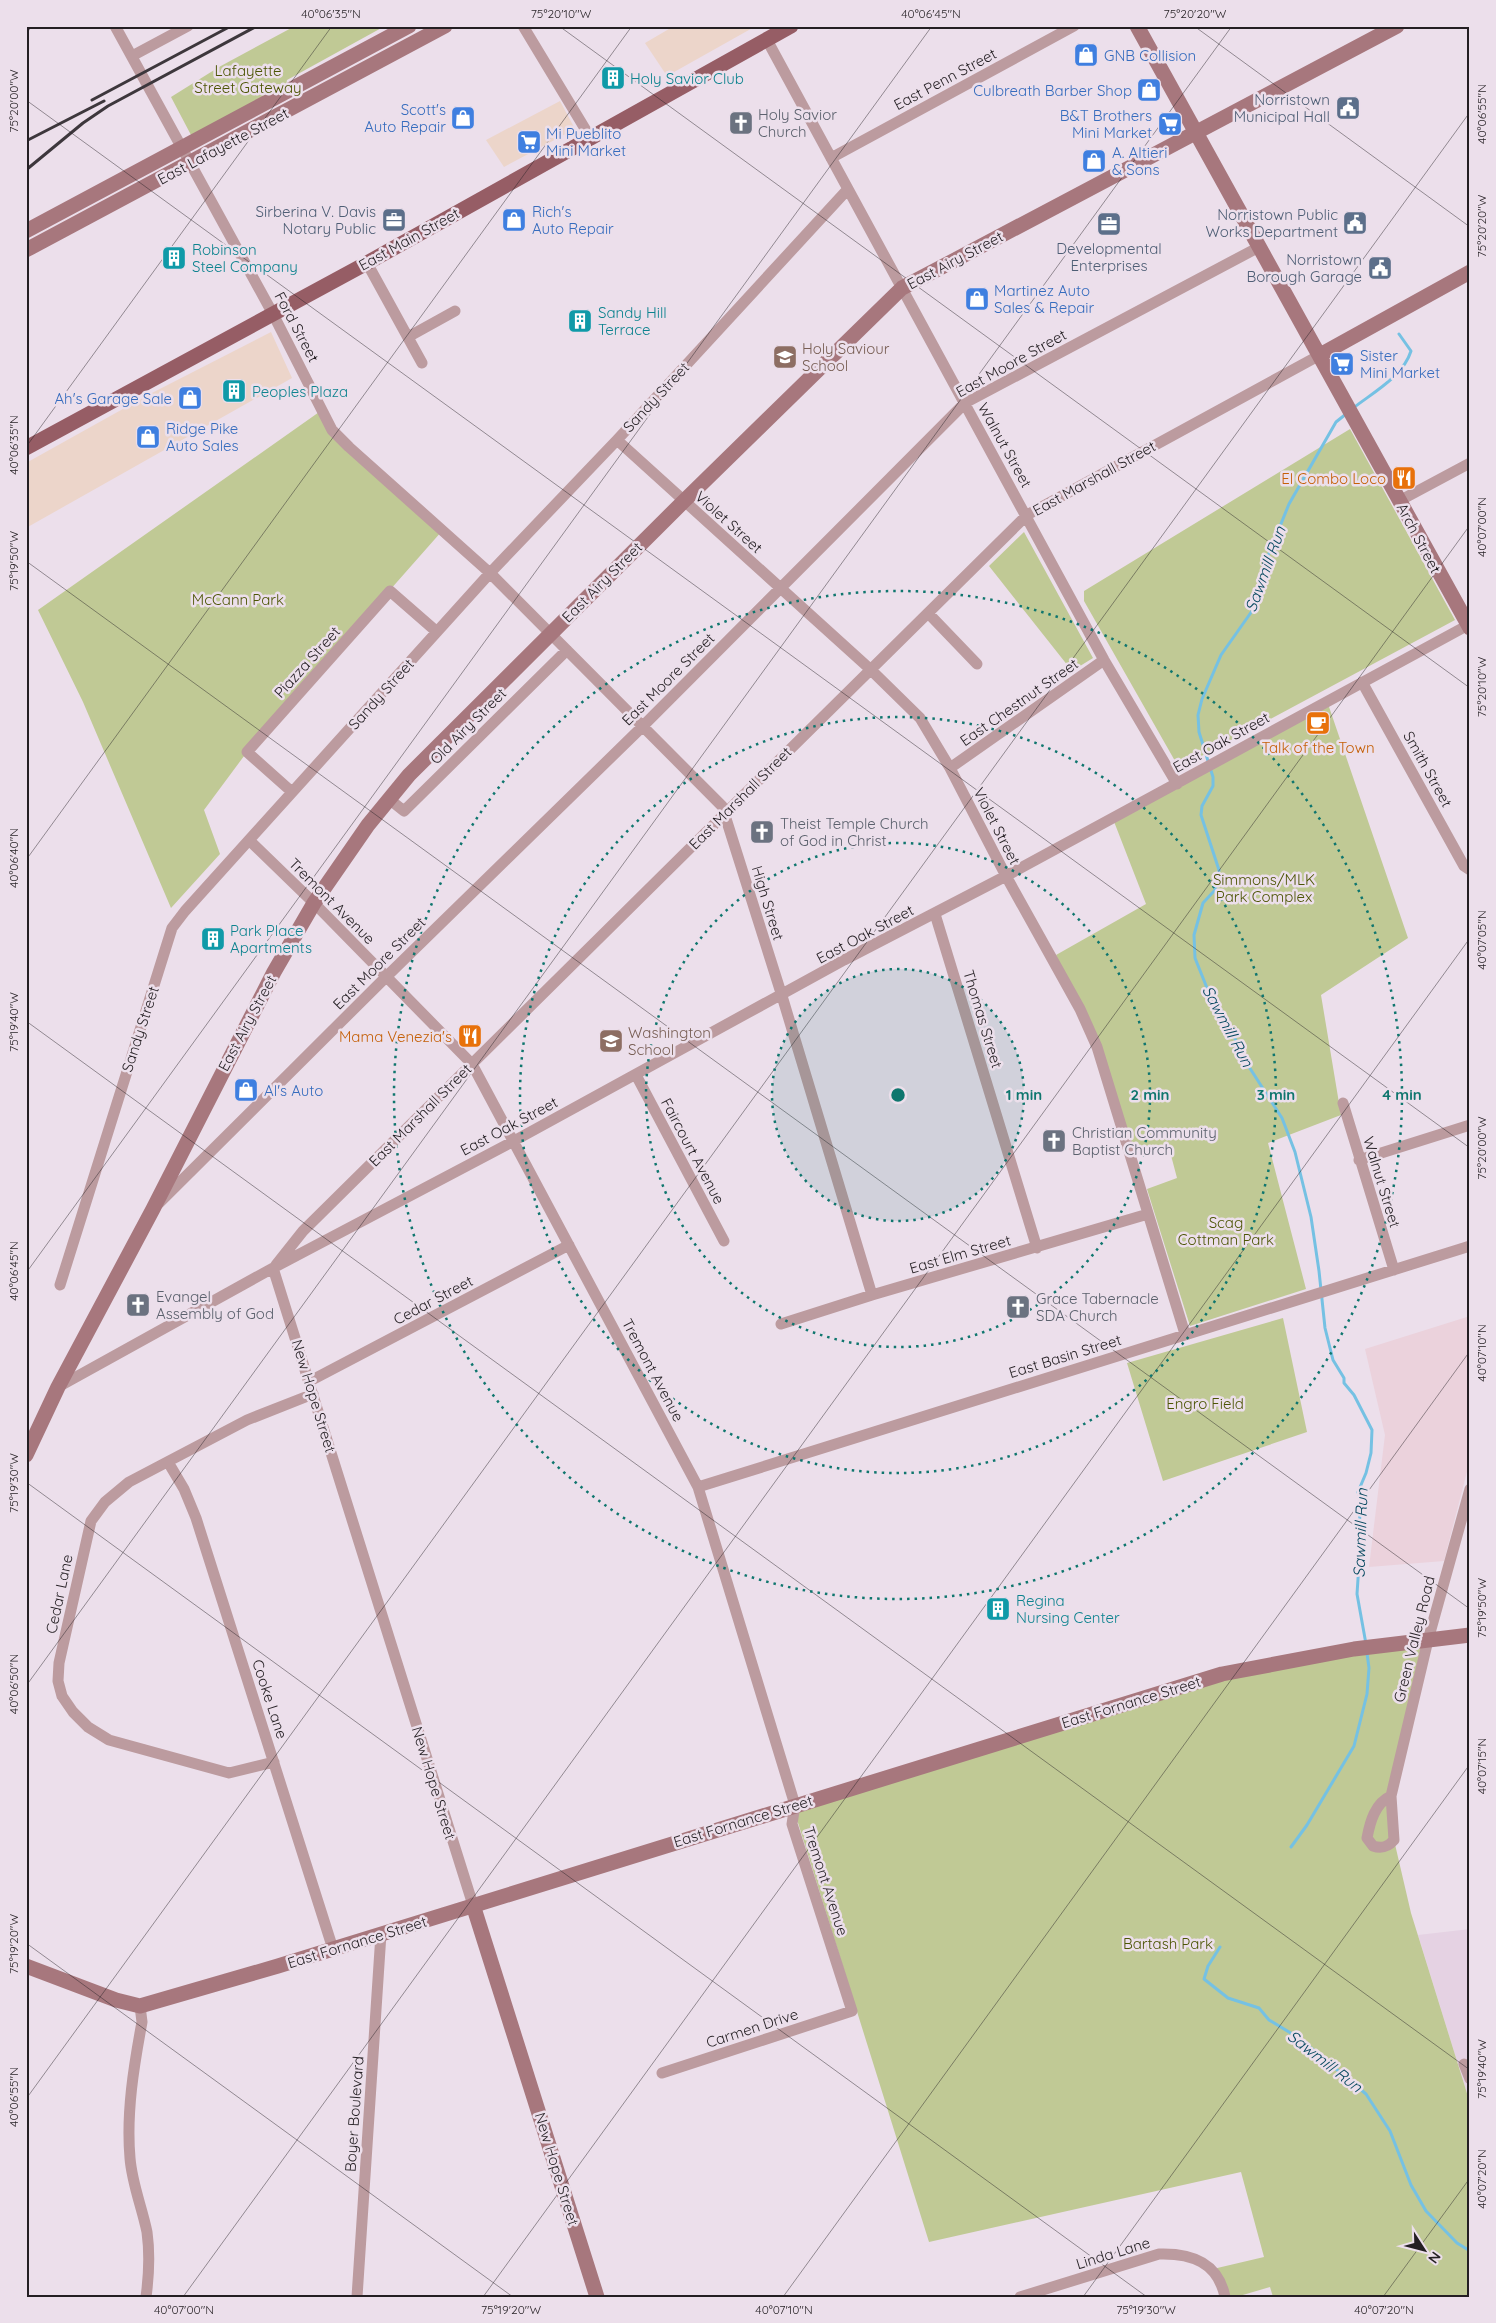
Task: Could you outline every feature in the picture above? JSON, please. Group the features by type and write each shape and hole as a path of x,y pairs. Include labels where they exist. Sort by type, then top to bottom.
{"main road":[{"name":"East Main Street","path":"26,448 367,263 791,26"}],"street":[{"name":"Ford Street","path":"115,26 273,314 332,430 490,573"},
{"path":"132,56 188,26"},
{"name":"East Lafayette Street","path":"26,231 409,26"},
{"name":"East Lafayette Street","path":"26,250 445,26"},
{"path":"523,26 590,137"},
{"name":"East Penn Street","path":"831,158 1074,26"},
{"name":"Arch Street","path":"1137,26 1469,626"},
{"name":"East Airy Street","path":"58,1387 153,1209 274,972 314,903 368,825 409,775 684,501 902,288 1397,26"},
{"name":"Walnut Street","path":"766,40 1027,515 1104,660 1176,784"},
{"name":"Sandy Street","path":"60,1285 172,928 185,911 490,573 617,440 848,189"},
{"name":"East Moore Street","path":"153,1209 386,977 642,727 965,403 1259,246"},
{"path":"367,263 422,363"},
{"name":"East Marshall Street","path":"58,1387 273,1268 303,1231 1027,515 1470,272"},
{"path":"408,337 455,311"},
{"name":"Violet Street","path":"617,440 870,669 920,718 950,768 1006,876 1080,1009 1097,1047 1185,1334"},
{"path":"1399,500 1470,463"},
{"name":"High Street","path":"490,573 722,806 782,996 872,1295"},
{"name":"Piazza Street","path":"292,792 247,752 390,591 437,632"},
{"path":"928,613 977,664"},
{"name":"East Oak Street","path":"273,1268 512,1142 782,996 844,960 935,914 1362,682 1469,626"},
{"name":"Old Airy Street","path":"389,799 404,811 567,650"},
{"path":"524,660 540,676"},
{"name":"East Chestnut Street","path":"950,768 1104,660"},
{"name":"Smith Street","path":"1362,682 1464,866 1470,870"},
{"name":"Tremont Avenue","path":"249,840 314,903 472,1064 698,1487 795,1805 792,1824 852,2011"},
{"name":"Thomas Street","path":"935,914 1037,1248"},
{"name":"Faircourt Avenue","path":"636,1075 724,1241"},
{"name":"Walnut Street","path":"1343,1103 1394,1270"},
{"path":"1359,1160 1470,1125"},
{"name":"East Elm Street","path":"781,1324 872,1295 1148,1214"},
{"name":"Cedar Street","path":"310,1381 569,1245"},
{"name":"East Basin Street","path":"698,1487 1470,1246"},
{"name":"New Hope Street","path":"273,1268 597,2297"},
{"path":"26,1455 58,1387"},
{"name":"Cedar Lane","path":"274,1762 229,1773 108,1740 88,1727 73,1712 62,1696 58,1681 59,1663 91,1521 105,1502 129,1482 247,1420 313,1394"},
{"name":"Cooke Lane","path":"168,1462 184,1490 196,1518 333,1949"},
{"name":"Green Valley Road","path":"1391,1796 1428,1640 1470,1489"},
{"name":"East Fornance Street","path":"140,2006 382,1934 1222,1674 1354,1649 1470,1635"},
{"name":"Boyer Boulevard","path":"357,2297 382,1934"},
{"path":"26,1966 116,2000 140,2006 142,2022 129,2129 130,2158 135,2190 147,2232 150,2268 146,2297"},
{"name":"Carmen Drive","path":"662,2073 852,2011"},
{"path":"1464,2064 1470,2079"},
{"name":"Linda Lane","path":"1020,2297 1159,2254 1179,2253 1198,2260 1213,2269 1223,2287 1225,2297"}],"shaded area":[{"path":"674,26 756,26 667,76 645,43"},
{"path":"560,101 575,129 504,167 486,140"},
{"path":"271,332 292,378 26,528 26,463 148,395"},
{"path":"1470,1316 1470,1460 1444,1561 1369,1567 1385,1435 1365,1349"},
{"path":"1470,1929 1470,2103 1418,1935"}],"green space":[{"name":"Lafayette Street Gateway","path":"295,26 385,26 287,80 286,86 191,135 171,97 219,67"},
{"name":"McCann Park","path":"322,410 332,430 442,531 247,752 204,810 220,854 171,908 83,702 38,610"},
{"path":"1350,429 1455,620 1179,768 1084,601 1084,591"},
{"path":"1024,532 1093,658 1072,671 989,566"},
{"name":"Simmons/MLK Park Complex","path":"1327,701 1408,938 1321,995 1341,1115 1268,1143 1306,1289 1190,1326 1147,1189 1177,1178 1168,1144 1135,1154 1056,955 1146,904 1113,819"},
{"name":"Engro Field","path":"1283,1318 1307,1432 1163,1481 1127,1363"},
{"name":"Bartash Park","path":"1428,1640 1391,1796 1394,1840 1411,1913 1470,2103 1470,2297 1273,2297 1270,2287 1236,2297 1225,2297 1213,2269 1264,2257 1241,2172 929,2242 794,1810 1222,1674"}],"waterway":[{"name":"Sawmill Run","path":"1352,409 1394,377 1407,360 1411,351 1399,334"},
{"name":"Sawmill Run","path":"1346,414 1336,422 1289,504 1268,556 1252,611 1221,655 1202,699 1198,715 1199,732 1213,777 1213,786 1202,806 1201,815 1219,870 1215,890 1203,903 1194,935 1195,958 1209,993 1227,1019 1242,1056 1282,1118 1295,1152 1311,1217 1325,1328 1333,1360 1344,1378 1344,1383 1354,1395 1372,1430 1371,1453 1366,1473 1358,1492 1361,1503 1357,1594 1366,1644"},
{"name":"Sawmill Run","path":"1291,1847 1307,1825 1354,1746 1367,1694 1369,1668 1367,1653"},
{"name":"Sawmill Run","path":"1220,1947 1208,1966 1204,1979 1228,1998 1259,2008 1269,2020 1299,2038 1366,2094 1390,2131 1411,2185 1426,2211 1457,2243 1470,2251"}],"railway":[{"path":"92,100 231,26"},
{"path":"26,170 83,123 108,106 257,26"},
{"path":"26,141 104,101"}],"place":[{"name":"GNB Collision","path":"1086,55"},
{"name":"Holy Savior Club","path":"613,78"},
{"name":"Culbreath Barber Shop","path":"1149,90"},
{"name":"Norristown Municipal Hall","path":"1348,108"},
{"name":"Scott's Auto Repair","path":"463,118"},
{"name":"Holy Savior Church","path":"741,123"},
{"name":"B&T Brothers Mini Market","path":"1170,124"},
{"name":"Mi Pueblito Mini Market","path":"529,142"},
{"name":"A. Altieri & Sons","path":"1094,161"},
{"name":"Sirberina V. Davis Notary Public","path":"394,220"},
{"name":"Rich's Auto Repair","path":"514,220"},
{"name":"Norristown Public Works Department","path":"1355,223"},
{"name":"Developmental Enterprises","path":"1109,224"},
{"name":"Robinson Steel Company","path":"174,258"},
{"name":"Norristown Borough Garage","path":"1380,268"},
{"name":"Martinez Auto Sales & Repair","path":"977,299"},
{"name":"Sandy Hill Terrace","path":"580,321"},
{"name":"Holy Saviour School","path":"785,357"},
{"name":"Sister Mini Market","path":"1342,364"},
{"name":"Peoples Plaza","path":"234,391"},
{"name":"Ah's Garage Sale","path":"190,398"},
{"name":"Ridge Pike Auto Sales","path":"148,437"},
{"name":"El Combo Loco","path":"1404,478"},
{"name":"Talk of the Town","path":"1318,723"},
{"name":"Theist Temple Church of God in Christ","path":"762,832"},
{"name":"Park Place Apartments","path":"213,939"},
{"name":"Mama Venezia's","path":"470,1036"},
{"name":"Washington School","path":"611,1041"},
{"name":"Al's Auto","path":"246,1090"},
{"name":"Christian Community Baptist Church","path":"1054,1141"},
{"name":"Evangel Assembly of God","path":"138,1305"},
{"name":"Grace Tabernacle SDA Church","path":"1018,1307"},
{"name":"Regina Nursing Center","path":"998,1609"}],"park label":[{"name":"Scag Cottman Park","path":"1226,1230"}]}
